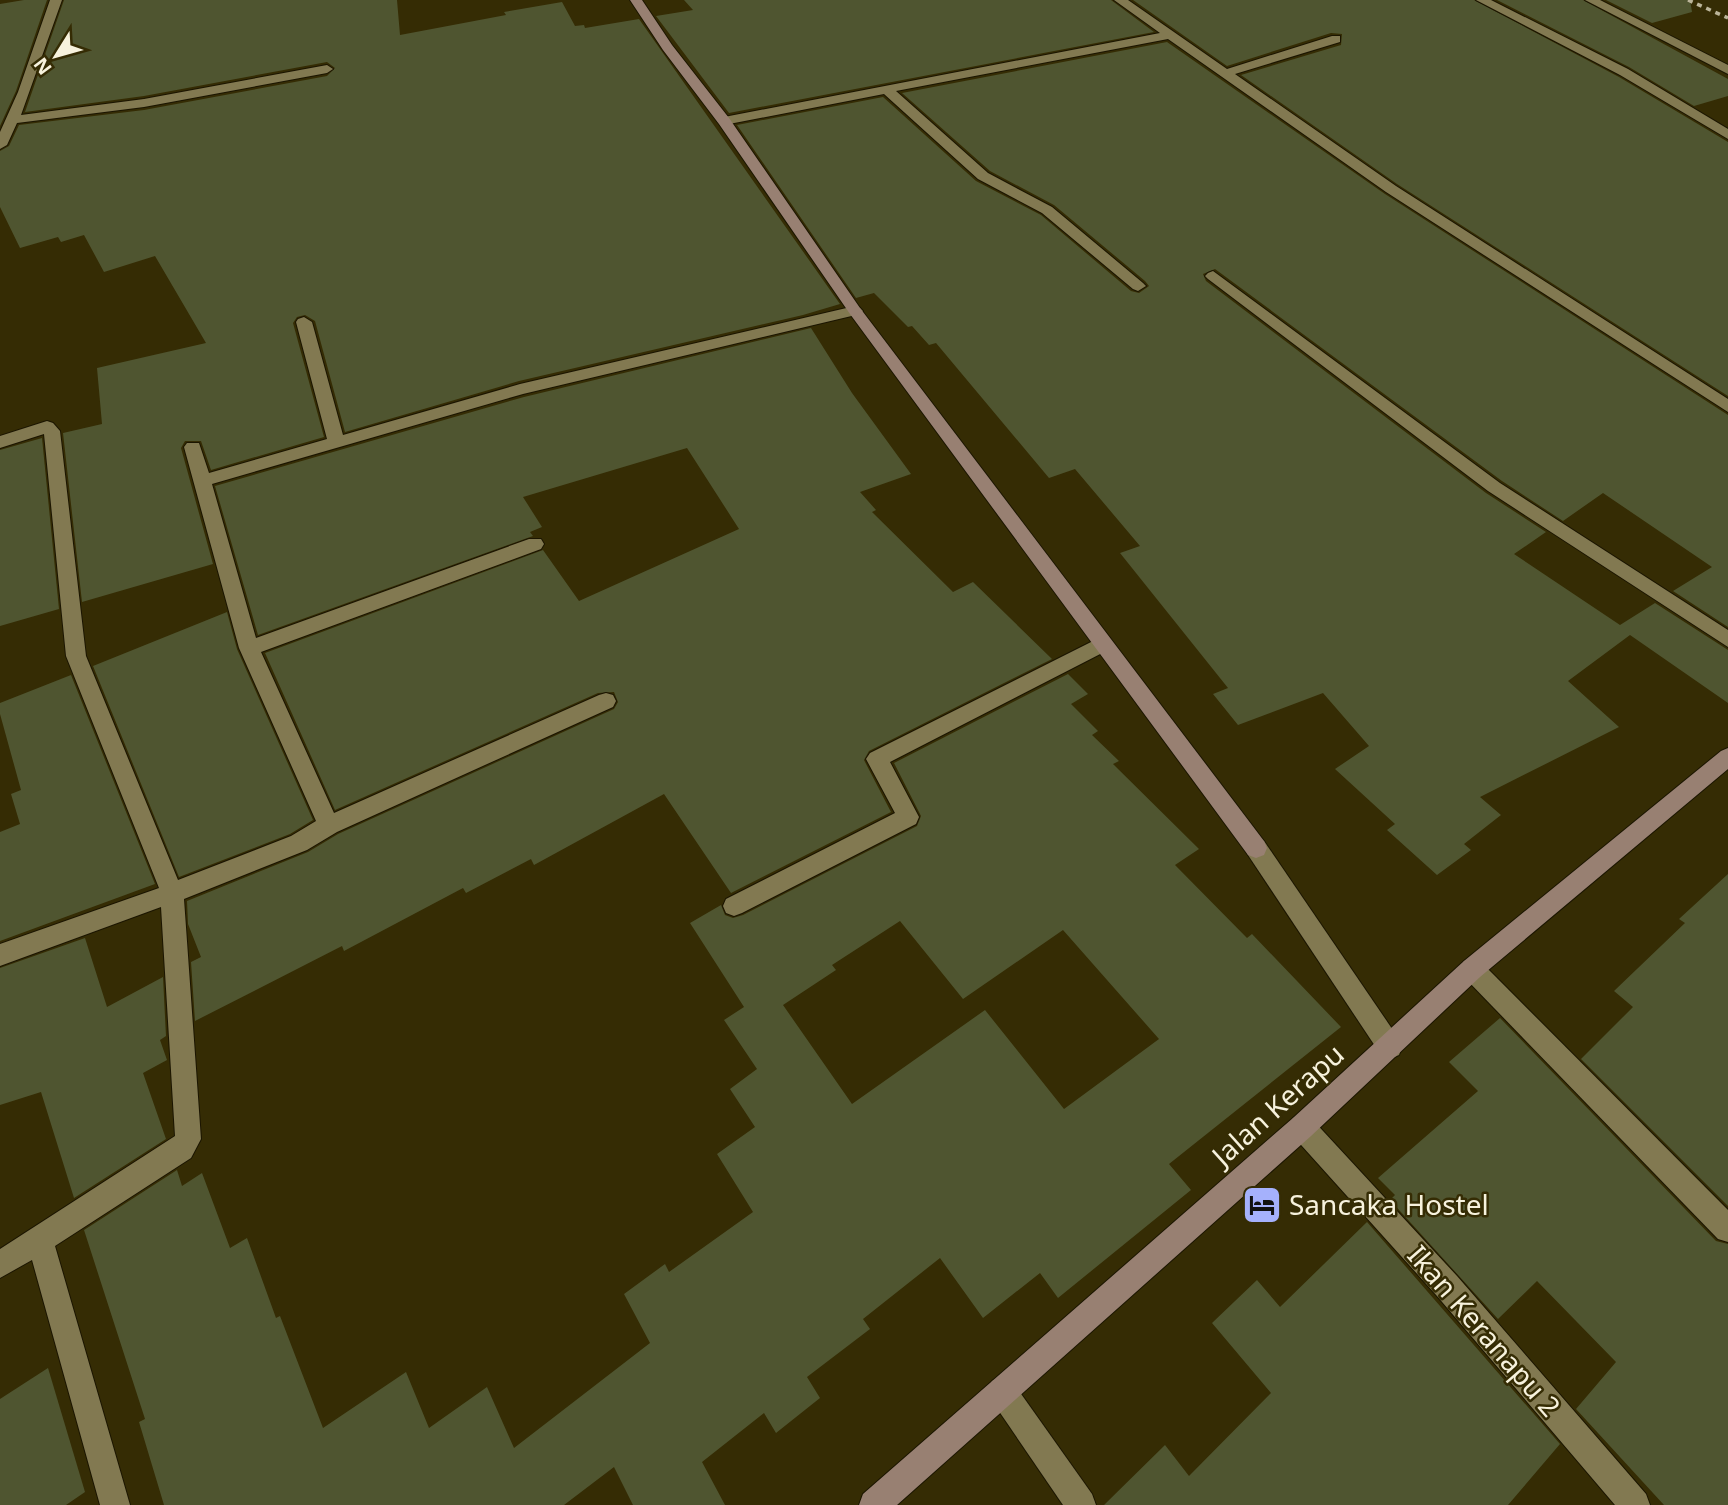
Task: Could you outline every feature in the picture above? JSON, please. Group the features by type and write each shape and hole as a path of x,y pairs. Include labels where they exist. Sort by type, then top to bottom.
{"street":[{"path":"2,138 14,120 32,76 34,61 56,0"},
{"path":"636,0 667,47 724,121 855,311 1256,848 1390,1047"},
{"path":"1119,0 1391,189 1728,407"},
{"path":"1482,0 1624,72 1728,135"},
{"path":"1591,0 1728,70"},
{"path":"724,121 1169,35"},
{"path":"1223,74 1336,39"},
{"path":"14,120 144,103 327,69"},
{"path":"885,88 983,176 1047,210 1138,286"},
{"path":"1213,276 1494,487 1728,640"},
{"path":"202,481 520,389 855,311"},
{"path":"304,322 336,441"},
{"path":"0,442 47,427 52,431 76,656 172,893 188,1139 182,1149 0,1264"},
{"path":"193,447 249,648 330,825"},
{"path":"249,648 535,544"},
{"path":"734,906 908,817 877,759 1103,644"},
{"path":"0,955 172,893 299,843 330,825 606,701"},
{"name":"Jalan Kerapu","path":"874,1505 1302,1127 1472,969 1728,757"},
{"path":"1472,969 1728,1229"},
{"name":"Ikan Keranapu 2","path":"1302,1127 1447,1286 1635,1505"},
{"path":"40,1240 116,1505"},
{"path":"1002,1391 1081,1505"}],"building":[{"path":"47,0 16,91 0,126 0,4"},
{"path":"64,0 397,0 400,35 562,2 575,26 584,25 585,28 639,19 840,304 519,381 345,432 315,321 305,315 297,317 293,323 324,437 211,470 201,441 185,441 181,448 213,564 82,602 63,433 102,424 97,368 206,343 155,256 104,272 84,235 61,242 58,237 20,248 0,207 0,151 9,146 19,125 144,110 327,76 335,68 327,62 144,96 25,112"},
{"path":"684,0 1111,0 1154,32 729,113 656,16 693,10"},
{"path":"1133,0 1474,0 1619,77 1728,142 1728,396 1397,184 1241,75 1341,45 1342,34 1331,33 1227,66"},
{"path":"1497,0 1583,0 1728,79 1728,96 1694,106 1629,67"},
{"path":"1606,0 1690,0 1692,12 1652,23"},
{"path":"1167,42 1385,194 1728,415 1728,627 1673,591 1712,567 1603,493 1563,521 1502,481 1215,269 1203,274 1206,281 1486,493 1546,532 1514,554 1620,625 1655,603 1728,650 1728,703 1630,635 1568,681 1619,727 1480,797 1501,815 1464,844 1471,850 1437,875 1387,830 1395,824 1335,769 1369,746 1323,693 1238,725 1213,694 1228,688 1120,553 1140,546 1075,469 1049,478 936,343 929,345 912,326 908,327 874,293 856,298 737,125 883,97 976,181 1041,215 1131,291 1139,293 1149,286 1145,281 1054,205 990,171 902,93"},
{"path":"811,328 852,393 911,474 860,492 876,510 872,512 953,592 973,582 1052,659 869,751 864,760 891,812 731,893 664,794 534,865 531,859 466,893 463,888 344,951 342,946 195,1021 191,962 201,957 188,924 187,901 308,852 338,834 614,709 618,702 614,692 598,693 335,810 265,653 543,550 579,601 739,529 687,448 523,497 542,527 530,532 533,536 258,635 215,486 524,397"},
{"path":"42,438 59,609 0,626 0,450"},
{"path":"227,612 237,649 313,820 290,834 179,877 93,666"},
{"path":"1068,674 1088,694 1071,704 1098,731 1092,735 1119,761 1113,764 1199,849 1175,865 1247,938 1252,934 1341,1027 1169,1164 1191,1190 1058,1298 1040,1273 983,1318 940,1258 863,1319 870,1329 807,1377 820,1398 776,1433 764,1413 702,1462 725,1505 633,1505 614,1467 564,1505 164,1505 139,1422 145,1419 84,1230 177,1170 182,1186 202,1173 230,1248 247,1238 276,1318 280,1316 323,1428 406,1372 429,1428 487,1387 514,1448 650,1343 624,1294 665,1264 669,1272 753,1212 717,1154 755,1127 730,1089 757,1069 724,1020 744,1007 690,923 721,905 725,915 733,918 743,915 917,826 921,816 894,763","holes":["900,921 963,999 1063,930 1159,1039 1064,1109 985,1010 852,1104 783,1005 836,970 832,965"]},
{"path":"71,675 155,884 0,941 0,832 20,824 11,794 21,790 0,714 0,703"},
{"path":"1728,874 1728,1206 1581,1059 1633,1007 1614,991 1685,923 1679,919"},
{"path":"85,938 107,1007 163,977 166,1036 160,1040 167,1060 143,1073 166,1139 74,1198 41,1092 0,1105 0,968"},
{"path":"1500,1018 1716,1241 1728,1244 1728,1505 1664,1505 1576,1409 1616,1362 1537,1281 1498,1319 1390,1200 1395,1195 1378,1178 1478,1091 1449,1062"},
{"path":"1367,1222 1560,1444 1508,1505 1104,1505 1165,1445 1189,1476 1271,1393 1212,1323 1257,1280 1280,1307"},
{"path":"48,1368 85,1492 66,1505 0,1505 0,1399"}],"railway":[{"path":"1688,0 1728,18"}],"place":[{"name":"Sancaka Hostel","path":"1262,1205"}]}
